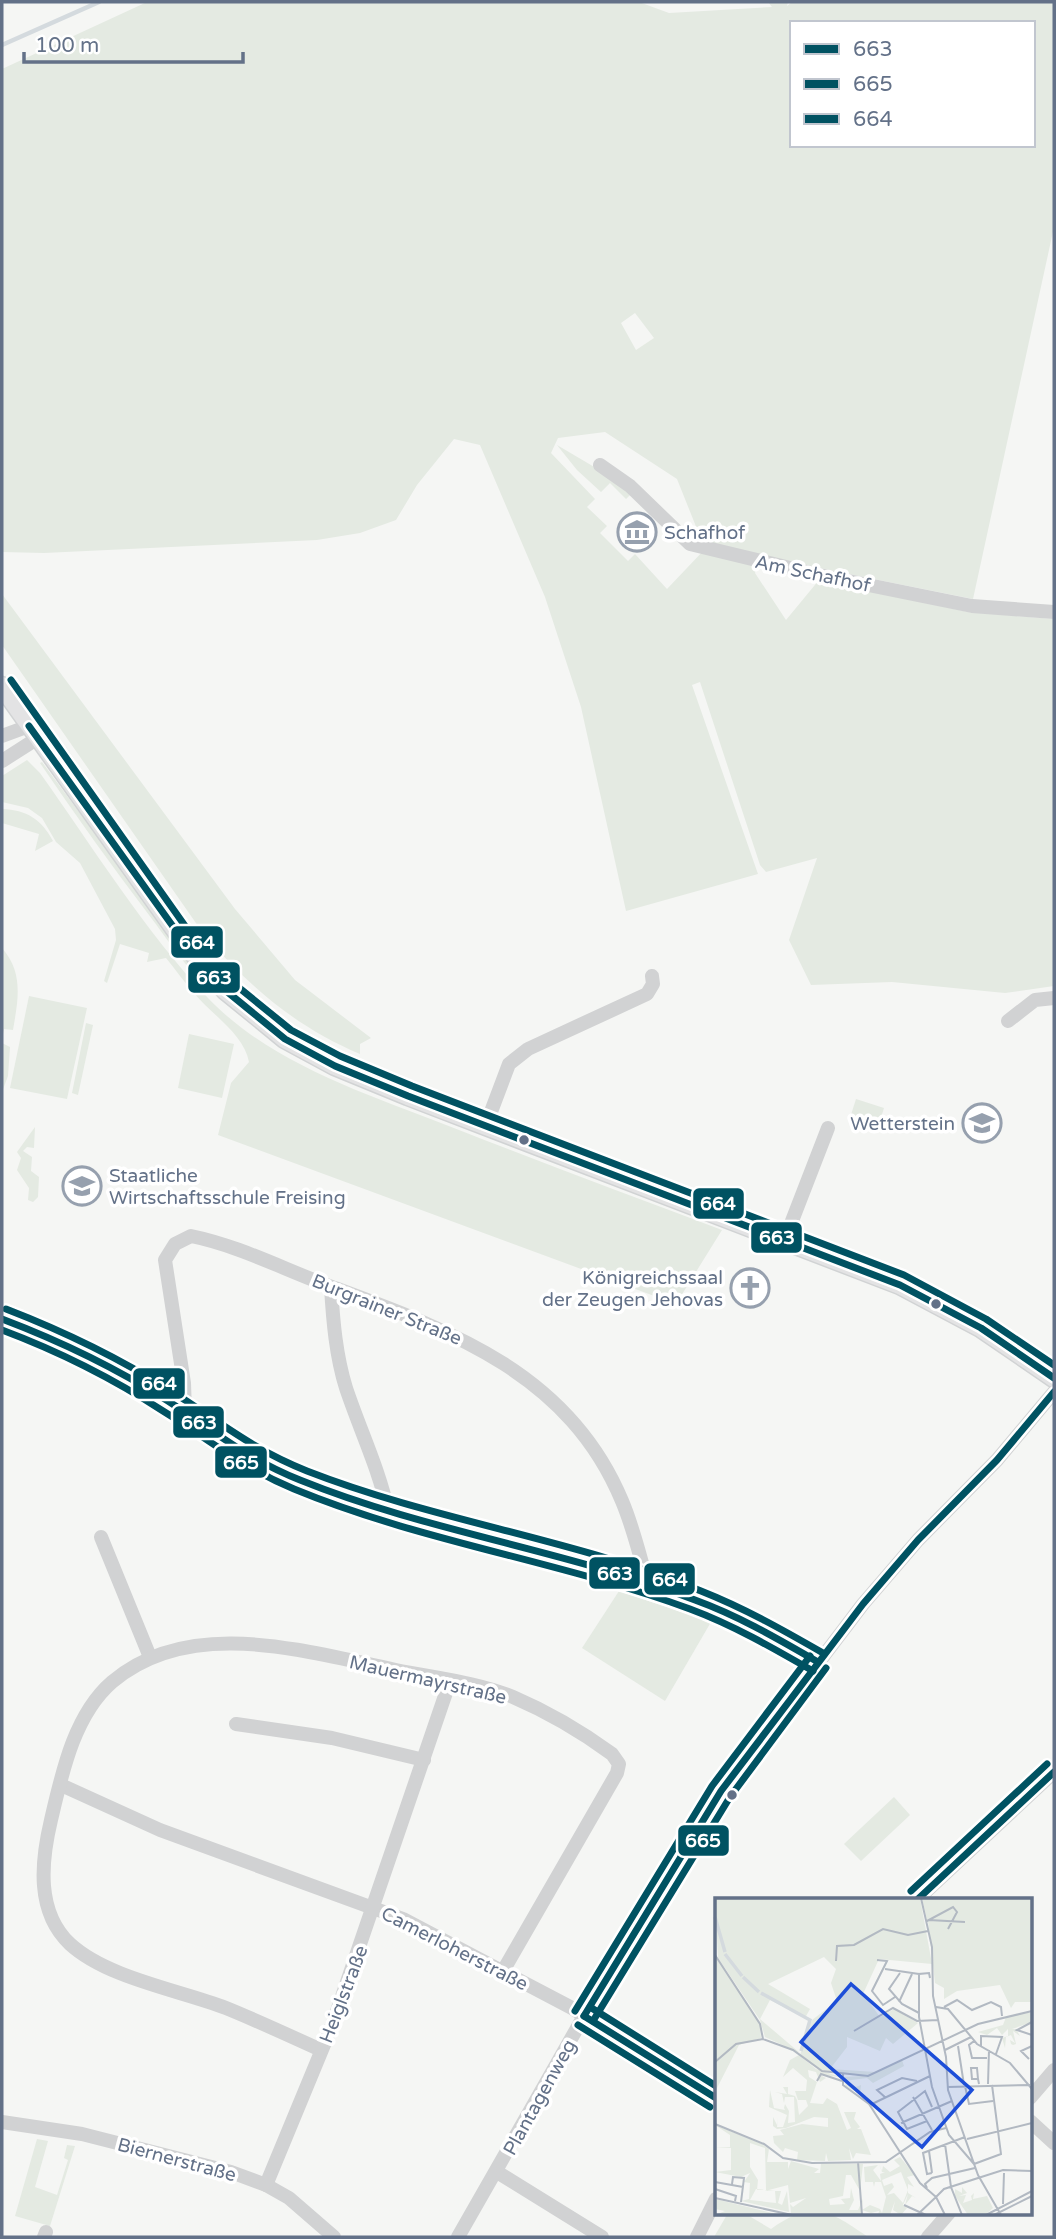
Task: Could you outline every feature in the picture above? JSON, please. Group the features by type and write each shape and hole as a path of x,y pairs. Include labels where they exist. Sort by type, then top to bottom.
{"main road":[{"path":"2,686 187,946 225,990 285,1039 335,1066 785,1239 936,1301 1054,1378"}],"street":[{"name":"Am Schafhof","path":"600,465 630,486 690,544 819,575 972,606 1054,612"},
{"path":"2,736 33,732"},
{"path":"2,761 33,732"},
{"path":"486,1125 509,1064 528,1049 647,994 653,984 652,976"},
{"path":"1008,1021 1035,1000 1054,998"},
{"path":"785,1239 828,1128"},
{"name":"Burgrainer Straße","path":"185,1412 184,1378 165,1260 175,1244 191,1236 211,1240 331,1287 410,1314 468,1342 542,1390 567,1412 593,1445 617,1489 633,1528 647,1582"},
{"path":"331,1287 333,1322 346,1387 382,1483 388,1511"},
{"path":"2,1319 61,1344 185,1412 238,1450 299,1480 388,1511 647,1582 725,1612 791,1643 818,1662"},
{"name":"Plantagenweg","path":"458,2237 584,2016 721,1791 818,1662 918,1540 997,1460 1054,1392"},
{"path":"102,1537 150,1657"},
{"name":"Mauermayrstraße","path":"321,2050 227,2008 92,1959 68,1942 50,1915 43,1875 48,1835 72,1747 93,1704 112,1682 150,1657 203,1644 294,1649 483,1687 534,1707 604,1748 619,1764 503,1971"},
{"name":"Heiglstraße","path":"266,2185 321,2050 374,1908 450,1681"},
{"path":"236,1724 332,1738 424,1760"},
{"path":"919,1898 1054,1772"},
{"name":"Camerloherstraße","path":"61,1785 183,1839 374,1908 503,1971 584,2016 715,2097"},
{"path":"1032,2096 1054,2070"},
{"name":"Biernerstraße","path":"2,2122 82,2134 207,2165 266,2185 289,2198 334,2237"},
{"path":"1032,2123 1054,2143"},
{"path":"497,2172 602,2237"},
{"path":"697,2237 715,2201"},
{"path":"928,2237 948,2214"}],"shaded area":[{"path":"147,2 639,2 669,13 772,7 768,2 788,2 787,6 792,2 1054,2 1054,227 973,599 760,556 755,573 786,620 819,580 968,612 1054,619 1054,986 1005,993 892,982 811,985 789,940 817,858 766,872 760,865 700,682 692,685 758,874 626,911 581,707 545,597 480,445 454,439 417,485 396,520 360,533 317,540 44,553 2,552 2,69","holes":["635,313 654,338 636,350 621,323","605,432 677,479 705,549 667,589 635,554 628,561 600,533 607,526 587,507 595,499 551,453 558,438"]},
{"path":"557,445 618,481 631,494 626,499 610,483 601,492 577,470"},
{"path":"2,594 235,909 295,980 371,1038 360,1044 360,1054 315,1031 275,1004 239,972 205,936 2,645"},
{"path":"66,747 164,895 221,967 251,998 282,1023 328,1050 478,1109 473,1111 333,1058 291,1033 255,1005 222,973 164,902 62,748"},
{"path":"27,760 40,773 141,917 185,973 234,1022 263,1043 293,1061 359,1091 722,1230 676,1304 218,1135 231,1083 249,1062 241,1042 201,1001 166,958 147,962 149,953 120,944 107,983 104,981 116,940 115,929 80,863 56,842 42,818 28,808 2,802 2,776"},
{"path":"42,762 181,950 230,1006 218,998 178,955 81,822 40,763"},
{"path":"2,809 19,811 32,817 53,841 35,851 39,834 2,823"},
{"path":"2,948 14,967 18,987 13,1030 4,1029 2,1039"},
{"path":"29,996 87,1008 67,1099 10,1088"},
{"path":"86,1023 93,1025 78,1095 72,1093"},
{"path":"189,1034 234,1044 222,1098 178,1088"},
{"path":"2,1043 10,1047 8,1076 2,1092"},
{"path":"856,1099 884,1108 877,1130 849,1121"},
{"path":"35,1127 34,1148 27,1147 23,1151 32,1157 31,1171 39,1177 38,1197 33,1202 28,1200 29,1188 17,1170 21,1158 17,1152"},
{"path":"691,1191 781,1225 775,1228 687,1193"},
{"path":"619,1591 711,1622 665,1701 582,1648"},
{"path":"894,1797 910,1815 861,1861 844,1844"},
{"path":"37,2139 48,2141 35,2187 57,2195 68,2160 64,2158 67,2145 75,2146 50,2226 15,2216"},
{"path":"727,2214 746,2214 771,2229 799,2214 828,2214 868,2237 714,2237"}],"waterway":[{"path":"2,45 99,2"}],"transit line":[{"name":"664","path":"11,680 195,940 232,982 291,1030 340,1056 412,1086 904,1275 986,1319 1054,1365"},
{"name":"663","path":"29,726 187,946 225,990 285,1039 335,1066 408,1096 900,1285 981,1328 1054,1378"},
{"name":"664","path":"6,1309 111,1356 288,1463 405,1504 554,1543 653,1573 733,1605 823,1653"},
{"name":"663","path":"2,1319 108,1366 168,1401 247,1454 300,1480 398,1514 597,1567 695,1600 758,1628 818,1662"},
{"name":"665","path":"2,1330 104,1376 242,1462 294,1489 441,1538 591,1577 690,1609 768,1645 813,1671"},
{"name":"663","path":"584,2016 721,1791 863,1604 918,1540 997,1460 1054,1392"},
{"name":"664","path":"575,2011 712,1786 810,1656"},
{"name":"665","path":"593,2021 730,1797 826,1668"},
{"name":"664","path":"911,1891 1047,1764"},
{"name":"663","path":"919,1898 1054,1772"},
{"name":"664","path":"590,2007 715,2085"},
{"name":"663","path":"584,2016 715,2097"},
{"name":"665","path":"578,2025 710,2107"}],"place":[{"name":"Schafhof","path":"637,532"},
{"name":"Wetterstein","path":"982,1123"},
{"name":"Staatliche Wirtschaftsschule Freising","path":"82,1186"},
{"name":"Königreichssaal der Zeugen Jehovas","path":"750,1288"}]}
